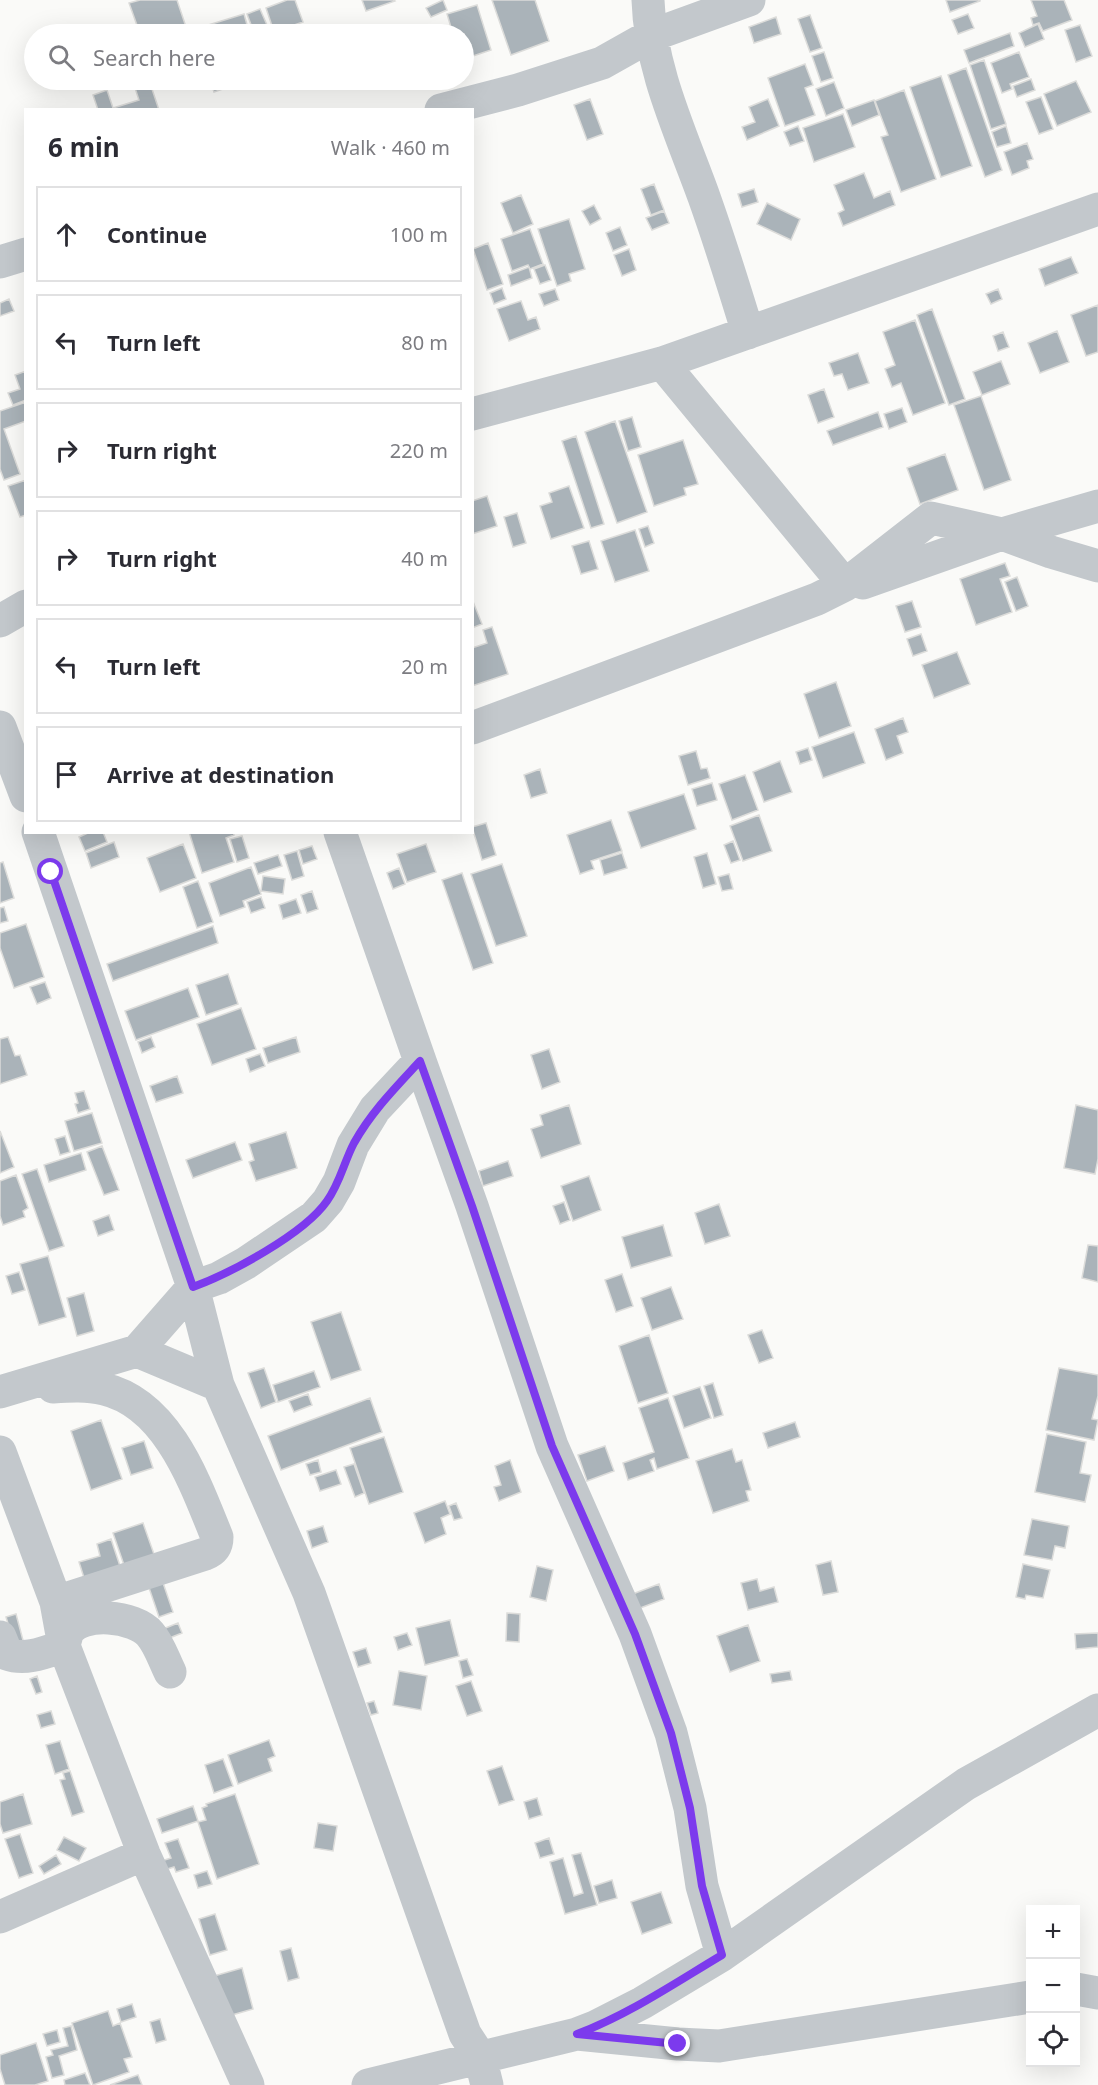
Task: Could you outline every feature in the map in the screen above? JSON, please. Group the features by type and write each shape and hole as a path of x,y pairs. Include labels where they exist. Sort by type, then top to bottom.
{"street":[{"path":"648,0 650,36 662,79 705,198 748,333"},
{"path":"449,108 518,90 602,63 650,36 749,0"},
{"path":"474,413 662,363 1098,209"},
{"path":"0,262 24,255"},
{"path":"662,363 831,592"},
{"path":"1002,534 1098,506"},
{"path":"474,727 831,592 931,518 1002,534 1098,566"},
{"path":"0,621 24,607"},
{"path":"0,727 24,791"},
{"path":"39,834 193,1287 218,1385 309,1593 465,2034 483,2071"},
{"path":"341,834 476,1216 552,1446 635,1634 671,1733 690,1808 702,1886 722,1955"},
{"path":"8,1390 137,1351 193,1287 219,1278 246,1263 314,1217 328,1201 339,1182 353,1145 375,1109 420,1061"},
{"path":"137,1351 218,1385"},
{"path":"8,1390 84,1386 105,1389 129,1400 146,1412 162,1429 183,1458 217,1537 216,1546 205,1554 56,1602"},
{"path":"0,1452 56,1602 64,1646 144,1854 248,2085"},
{"path":"64,1646 67,1633 78,1625 95,1618 118,1618 131,1622 151,1635 170,1672"},
{"path":"0,1637 4,1650 8,1655 13,1656 30,1656 64,1646"},
{"path":"368,2085 483,2071 595,2027 722,1955 966,1784 1098,1710"},
{"path":"0,1917 144,1854"},
{"path":"1080,1990 1098,1993"},
{"path":"577,2034 719,2046 1026,1998"}],"building":[{"path":"140,0 177,0 185,24 137,24 129,3"},
{"path":"287,0 295,0 303,22 271,24 266,8"},
{"path":"362,0 394,0 395,1 366,11"},
{"path":"443,0 447,10 431,17 426,8"},
{"path":"492,0 535,0 549,41 511,55"},
{"path":"946,0 980,0 980,1 950,12"},
{"path":"1031,0 1064,0 1072,20 1043,31 1039,23 1033,25 1031,18 1037,16"},
{"path":"477,5 491,50 474,56 474,24 450,24 447,14"},
{"path":"260,9 267,24 251,24 247,14"},
{"path":"244,14 247,24 212,24"},
{"path":"968,14 974,28 958,34 952,20"},
{"path":"810,15 822,48 810,52 798,19"},
{"path":"776,17 781,34 754,43 749,27"},
{"path":"1038,24 1044,39 1025,47 1019,33"},
{"path":"1080,25 1092,56 1076,62 1065,30"},
{"path":"1010,33 1014,46 969,63 964,50"},
{"path":"824,52 833,78 821,82 812,56"},
{"path":"1019,52 1029,77 1010,84 1012,89 1002,93 991,63"},
{"path":"984,60 1006,124 991,129 970,65"},
{"path":"805,64 813,85 805,88 815,115 785,126 768,78"},
{"path":"966,68 1002,170 985,177 948,75"},
{"path":"941,76 972,166 941,177 910,87"},
{"path":"1031,79 1035,90 1017,97 1013,86"},
{"path":"1076,81 1091,112 1057,126 1044,94"},
{"path":"834,82 844,108 826,116 816,89"},
{"path":"107,90 113,108 97,108 93,95"},
{"path":"136,90 152,90 158,108 113,108 139,100"},
{"path":"904,90 936,179 901,192 881,137 888,135 875,101"},
{"path":"1041,97 1053,129 1039,134 1026,102"},
{"path":"590,99 603,134 587,140 574,105"},
{"path":"768,99 779,126 747,140 742,127 755,122 749,107"},
{"path":"874,100 879,115 852,126 846,110"},
{"path":"843,114 855,147 814,162 803,128"},
{"path":"798,126 804,141 790,146 784,132"},
{"path":"1006,126 1011,143 997,147 992,132"},
{"path":"1027,143 1033,159 1027,161 1029,168 1012,175 1004,152"},
{"path":"864,173 874,198 890,191 895,205 843,226 838,213 844,210 834,185"},
{"path":"654,184 664,210 651,215 641,189"},
{"path":"754,189 758,202 742,207 738,194"},
{"path":"521,195 533,224 513,233 501,203"},
{"path":"767,203 800,219 791,240 757,224"},
{"path":"594,205 601,219 590,225 582,211"},
{"path":"664,211 669,223 652,230 646,218"},
{"path":"569,219 585,269 569,274 571,281 557,286 538,229"},
{"path":"620,227 627,245 613,251 606,233"},
{"path":"530,229 543,264 530,269 528,265 512,271 501,239"},
{"path":"488,243 503,284 487,290 474,249"},
{"path":"629,249 636,270 622,276 614,255"},
{"path":"1071,257 1078,273 1045,286 1039,269"},
{"path":"545,265 551,280 540,284 534,269"},
{"path":"529,267 532,278 511,286 508,275"},
{"path":"502,288 506,299 494,304 490,293"},
{"path":"555,289 559,300 544,306 539,294"},
{"path":"998,289 1002,299 991,304 986,294"},
{"path":"9,299 14,311 0,316 0,303"},
{"path":"521,301 528,320 536,317 540,329 509,341 497,309"},
{"path":"1098,305 1098,352 1086,356 1071,315"},
{"path":"932,309 965,399 949,405 917,315"},
{"path":"915,320 945,403 913,415 901,383 892,387 885,369 895,365 883,332"},
{"path":"1057,331 1069,362 1040,373 1028,343"},
{"path":"1003,332 1009,347 998,351 993,336"},
{"path":"858,353 869,383 848,390 842,374 834,376 829,363"},
{"path":"1001,361 1010,384 982,395 973,372"},
{"path":"24,372 24,401 13,405 8,393 20,389 15,375"},
{"path":"824,389 834,417 818,423 808,395"},
{"path":"981,396 1011,480 984,490 954,405"},
{"path":"24,403 24,422 4,429 20,474 4,480 0,469 0,411"},
{"path":"902,408 907,422 889,429 884,414"},
{"path":"878,412 883,427 833,445 827,431"},
{"path":"632,417 641,447 628,451 619,421"},
{"path":"615,421 647,512 617,523 585,432"},
{"path":"576,436 604,524 591,528 562,441"},
{"path":"683,440 698,484 684,488 686,495 654,506 638,455"},
{"path":"945,454 958,490 920,504 907,468"},
{"path":"24,481 24,516 20,517 8,486"},
{"path":"569,486 584,528 551,539 540,506 552,502 549,493"},
{"path":"487,496 497,526 474,533 474,500"},
{"path":"517,513 526,543 513,547 504,517"},
{"path":"648,526 654,543 645,547 639,529"},
{"path":"635,530 649,571 615,582 601,541"},
{"path":"589,541 598,569 581,574 572,546"},
{"path":"1005,563 1010,576 1000,579 1012,612 976,625 960,579"},
{"path":"1017,577 1028,606 1016,611 1005,582"},
{"path":"912,601 921,627 905,632 896,606"},
{"path":"474,604 482,624 474,627"},
{"path":"492,627 508,674 474,685 474,647 487,643 483,630"},
{"path":"921,634 927,651 913,656 907,639"},
{"path":"957,652 970,684 934,698 922,665"},
{"path":"836,682 851,726 819,738 804,694"},
{"path":"903,718 908,732 897,736 903,753 886,760 875,729"},
{"path":"854,732 865,763 823,778 812,747"},
{"path":"808,748 812,760 800,764 796,752"},
{"path":"696,751 701,769 707,768 710,778 688,785 679,756"},
{"path":"780,761 792,792 764,802 753,772"},
{"path":"540,769 547,793 531,798 524,775"},
{"path":"745,775 758,810 732,820 719,784"},
{"path":"712,783 717,800 697,806 692,789"},
{"path":"684,794 696,829 641,848 628,812"},
{"path":"759,815 772,851 743,861 730,826"},
{"path":"611,820 622,851 591,861 594,869 580,874 567,835"},
{"path":"486,823 496,855 482,860 474,826"},
{"path":"86,834 104,834 107,842 85,851 79,837"},
{"path":"190,834 234,834 226,838 234,862 202,873"},
{"path":"242,836 249,858 237,862 230,839"},
{"path":"733,841 740,860 731,863 724,845"},
{"path":"114,842 119,857 91,868 86,853"},
{"path":"183,844 196,878 160,892 147,858"},
{"path":"426,844 436,872 407,882 397,854"},
{"path":"312,846 317,859 303,864 299,850"},
{"path":"297,851 304,876 292,880 284,855"},
{"path":"622,853 627,868 604,875 600,860"},
{"path":"707,853 716,884 703,888 694,857"},
{"path":"278,855 282,866 258,874 254,863"},
{"path":"3,862 14,898 0,903 0,863"},
{"path":"502,864 527,936 496,946 471,874"},
{"path":"251,867 261,894 243,901 245,907 220,916 209,883"},
{"path":"399,868 405,884 393,889 387,873"},
{"path":"462,873 493,963 473,970 442,880"},
{"path":"729,874 733,889 722,891 718,877"},
{"path":"263,876 285,879 283,894 261,891"},
{"path":"198,881 213,922 197,928 183,887"},
{"path":"312,891 318,909 307,913 301,895"},
{"path":"261,897 265,908 251,913 247,902"},
{"path":"296,899 301,913 283,919 279,905"},
{"path":"4,907 8,921 0,923 0,908"},
{"path":"26,924 44,977 14,988 0,948 0,933"},
{"path":"213,926 218,943 113,981 107,964"},
{"path":"228,974 238,1004 206,1015 196,985"},
{"path":"45,982 51,998 37,1004 30,987"},
{"path":"188,988 199,1017 136,1040 125,1011"},
{"path":"241,1008 256,1049 212,1065 197,1024"},
{"path":"8,1037 15,1056 20,1055 27,1075 0,1084 0,1039"},
{"path":"151,1037 155,1047 142,1053 138,1042"},
{"path":"296,1037 300,1052 268,1063 263,1048"},
{"path":"549,1049 560,1082 542,1089 531,1055"},
{"path":"260,1054 265,1066 250,1072 246,1059"},
{"path":"177,1076 183,1093 156,1102 150,1086"},
{"path":"84,1091 90,1109 78,1113 75,1093"},
{"path":"569,1105 581,1144 541,1158 531,1129 543,1125 540,1115"},
{"path":"1076,1105 1098,1110 1098,1159 1095,1174 1064,1168"},
{"path":"92,1113 102,1143 74,1151 65,1121"},
{"path":"0,1131 14,1167 0,1173"},
{"path":"286,1132 297,1168 256,1181 249,1162 254,1160 249,1144"},
{"path":"65,1136 70,1152 60,1155 55,1139"},
{"path":"235,1142 242,1160 193,1178 186,1160"},
{"path":"102,1146 119,1190 104,1195 87,1152"},
{"path":"81,1153 86,1170 49,1182 44,1165"},
{"path":"508,1161 513,1176 483,1186 479,1171"},
{"path":"37,1169 64,1246 49,1251 22,1174"},
{"path":"16,1175 28,1208 23,1211 25,1217 3,1225 0,1216 0,1181"},
{"path":"589,1176 601,1210 573,1221 561,1186"},
{"path":"564,1202 570,1220 560,1224 553,1206"},
{"path":"719,1204 730,1236 705,1244 695,1213"},
{"path":"109,1215 114,1230 98,1236 93,1221"},
{"path":"663,1225 672,1256 631,1268 622,1237"},
{"path":"1088,1245 1098,1246 1098,1282 1082,1278"},
{"path":"48,1256 66,1317 39,1325 20,1264"},
{"path":"19,1272 25,1290 12,1294 6,1276"},
{"path":"622,1274 633,1306 616,1312 605,1280"},
{"path":"671,1287 683,1319 652,1330 641,1298"},
{"path":"84,1293 94,1331 77,1336 67,1298"},
{"path":"341,1312 361,1370 331,1380 311,1322"},
{"path":"762,1330 773,1358 759,1363 748,1335"},
{"path":"649,1335 668,1393 638,1403 619,1346"},
{"path":"264,1368 276,1402 261,1408 248,1373"},
{"path":"1059,1368 1098,1375 1098,1396 1092,1419 1098,1420 1094,1440 1046,1430"},
{"path":"314,1371 320,1387 278,1402 273,1385"},
{"path":"713,1383 723,1415 714,1418 704,1386"},
{"path":"700,1387 711,1418 684,1428 673,1396"},
{"path":"308,1394 312,1405 294,1412 289,1401"},
{"path":"370,1398 382,1432 281,1470 268,1436"},
{"path":"668,1398 689,1458 657,1469 654,1458 650,1460 654,1471 628,1480 623,1463 654,1452 639,1408"},
{"path":"101,1420 122,1479 91,1490 71,1431"},
{"path":"795,1422 800,1437 768,1448 763,1433"},
{"path":"1047,1434 1086,1442 1080,1473 1091,1475 1085,1502 1035,1492"},
{"path":"384,1437 403,1492 369,1504 350,1448"},
{"path":"144,1441 153,1468 131,1475 122,1448"},
{"path":"605,1446 614,1471 587,1481 578,1455"},
{"path":"732,1449 736,1462 742,1460 751,1490 746,1491 749,1501 713,1513 696,1461"},
{"path":"318,1460 321,1472 310,1475 306,1464"},
{"path":"510,1460 521,1492 499,1501 494,1487 501,1485 495,1466"},
{"path":"354,1464 364,1493 355,1497 344,1467"},
{"path":"336,1470 341,1484 320,1491 315,1477"},
{"path":"445,1501 450,1514 441,1518 446,1534 425,1543 414,1513"},
{"path":"456,1503 462,1518 454,1520 449,1506"},
{"path":"1032,1519 1069,1526 1065,1548 1055,1546 1052,1560 1024,1555"},
{"path":"143,1523 155,1557 125,1568 113,1533"},
{"path":"323,1526 328,1542 312,1548 307,1531"},
{"path":"111,1539 121,1569 85,1581 79,1562 100,1556 97,1544"},
{"path":"831,1561 838,1592 823,1595 816,1565"},
{"path":"1023,1564 1050,1570 1043,1598 1026,1595 1025,1599 1016,1597"},
{"path":"537,1566 553,1570 546,1601 530,1597"},
{"path":"160,1574 173,1612 159,1617 146,1579"},
{"path":"757,1579 760,1591 774,1587 778,1602 748,1610 741,1583"},
{"path":"659,1584 664,1599 635,1610 630,1595"},
{"path":"507,1613 520,1614 519,1642 506,1641"},
{"path":"16,1614 24,1644 15,1647 6,1617"},
{"path":"450,1620 459,1656 425,1665 416,1628"},
{"path":"178,1623 182,1633 162,1641 158,1631"},
{"path":"748,1625 760,1661 730,1672 717,1636"},
{"path":"407,1633 412,1645 398,1650 394,1637"},
{"path":"1098,1633 1098,1647 1076,1649 1075,1634"},
{"path":"366,1648 371,1663 358,1667 353,1652"},
{"path":"467,1659 473,1675 463,1678 459,1661"},
{"path":"399,1671 427,1676 421,1710 393,1705"},
{"path":"790,1671 792,1680 772,1683 770,1674"},
{"path":"37,1676 42,1692 36,1694 30,1679"},
{"path":"471,1681 482,1711 467,1716 456,1686"},
{"path":"374,1701 378,1713 371,1715 367,1703"},
{"path":"51,1711 55,1724 41,1728 37,1715"},
{"path":"269,1740 275,1756 268,1759 272,1771 238,1784 228,1755"},
{"path":"60,1741 69,1769 55,1774 46,1745"},
{"path":"223,1759 233,1786 214,1793 205,1765"},
{"path":"502,1766 514,1800 499,1805 487,1771"},
{"path":"70,1771 84,1812 72,1816 60,1780 65,1779 63,1773"},
{"path":"23,1794 32,1824 3,1833 0,1824 0,1802"},
{"path":"235,1794 259,1864 217,1879 198,1822 206,1820 202,1808 207,1806 206,1804"},
{"path":"537,1798 542,1815 529,1819 524,1802"},
{"path":"193,1806 198,1821 162,1833 157,1819"},
{"path":"318,1823 337,1826 333,1851 314,1848"},
{"path":"20,1834 33,1873 19,1878 5,1839"},
{"path":"64,1837 86,1848 79,1861 57,1850"},
{"path":"549,1838 554,1854 540,1858 535,1843"},
{"path":"178,1839 189,1868 176,1872 174,1867 161,1871 158,1862 171,1858 165,1843"},
{"path":"581,1853 597,1905 565,1914 550,1862 563,1858 574,1896 583,1893 572,1855"},
{"path":"56,1855 61,1864 44,1874 39,1866"},
{"path":"207,1871 212,1884 198,1888 194,1875"},
{"path":"612,1880 617,1898 599,1903 594,1886"},
{"path":"661,1892 672,1923 642,1934 631,1902"},
{"path":"215,1914 227,1950 210,1955 199,1919"},
{"path":"291,1948 299,1978 288,1981 280,1951"},
{"path":"242,1968 253,2009 225,2017 214,1976"},
{"path":"132,2004 136,2017 121,2022 117,2009"},
{"path":"108,2011 113,2026 120,2023 132,2057 124,2059 129,2072 93,2085 72,2023"},
{"path":"160,2019 166,2040 156,2043 150,2022"},
{"path":"71,2026 77,2050 59,2056 64,2075 52,2078 46,2057 53,2055 51,2050 68,2046 63,2028"},
{"path":"57,2030 60,2042 47,2046 43,2034"},
{"path":"36,2043 48,2081 35,2085 5,2085 0,2069 0,2055"},
{"path":"85,2073 90,2085 65,2085 64,2080"},
{"path":"138,2075 142,2085 110,2085"}],"route":[{"path":"51,872 193,1287 219,1278 246,1263 314,1217 328,1201 339,1182 353,1145 375,1109 420,1061 472,1206 552,1446 635,1634 671,1733 690,1808 702,1886 722,1955 642,2002 577,2034 678,2044"}]}
